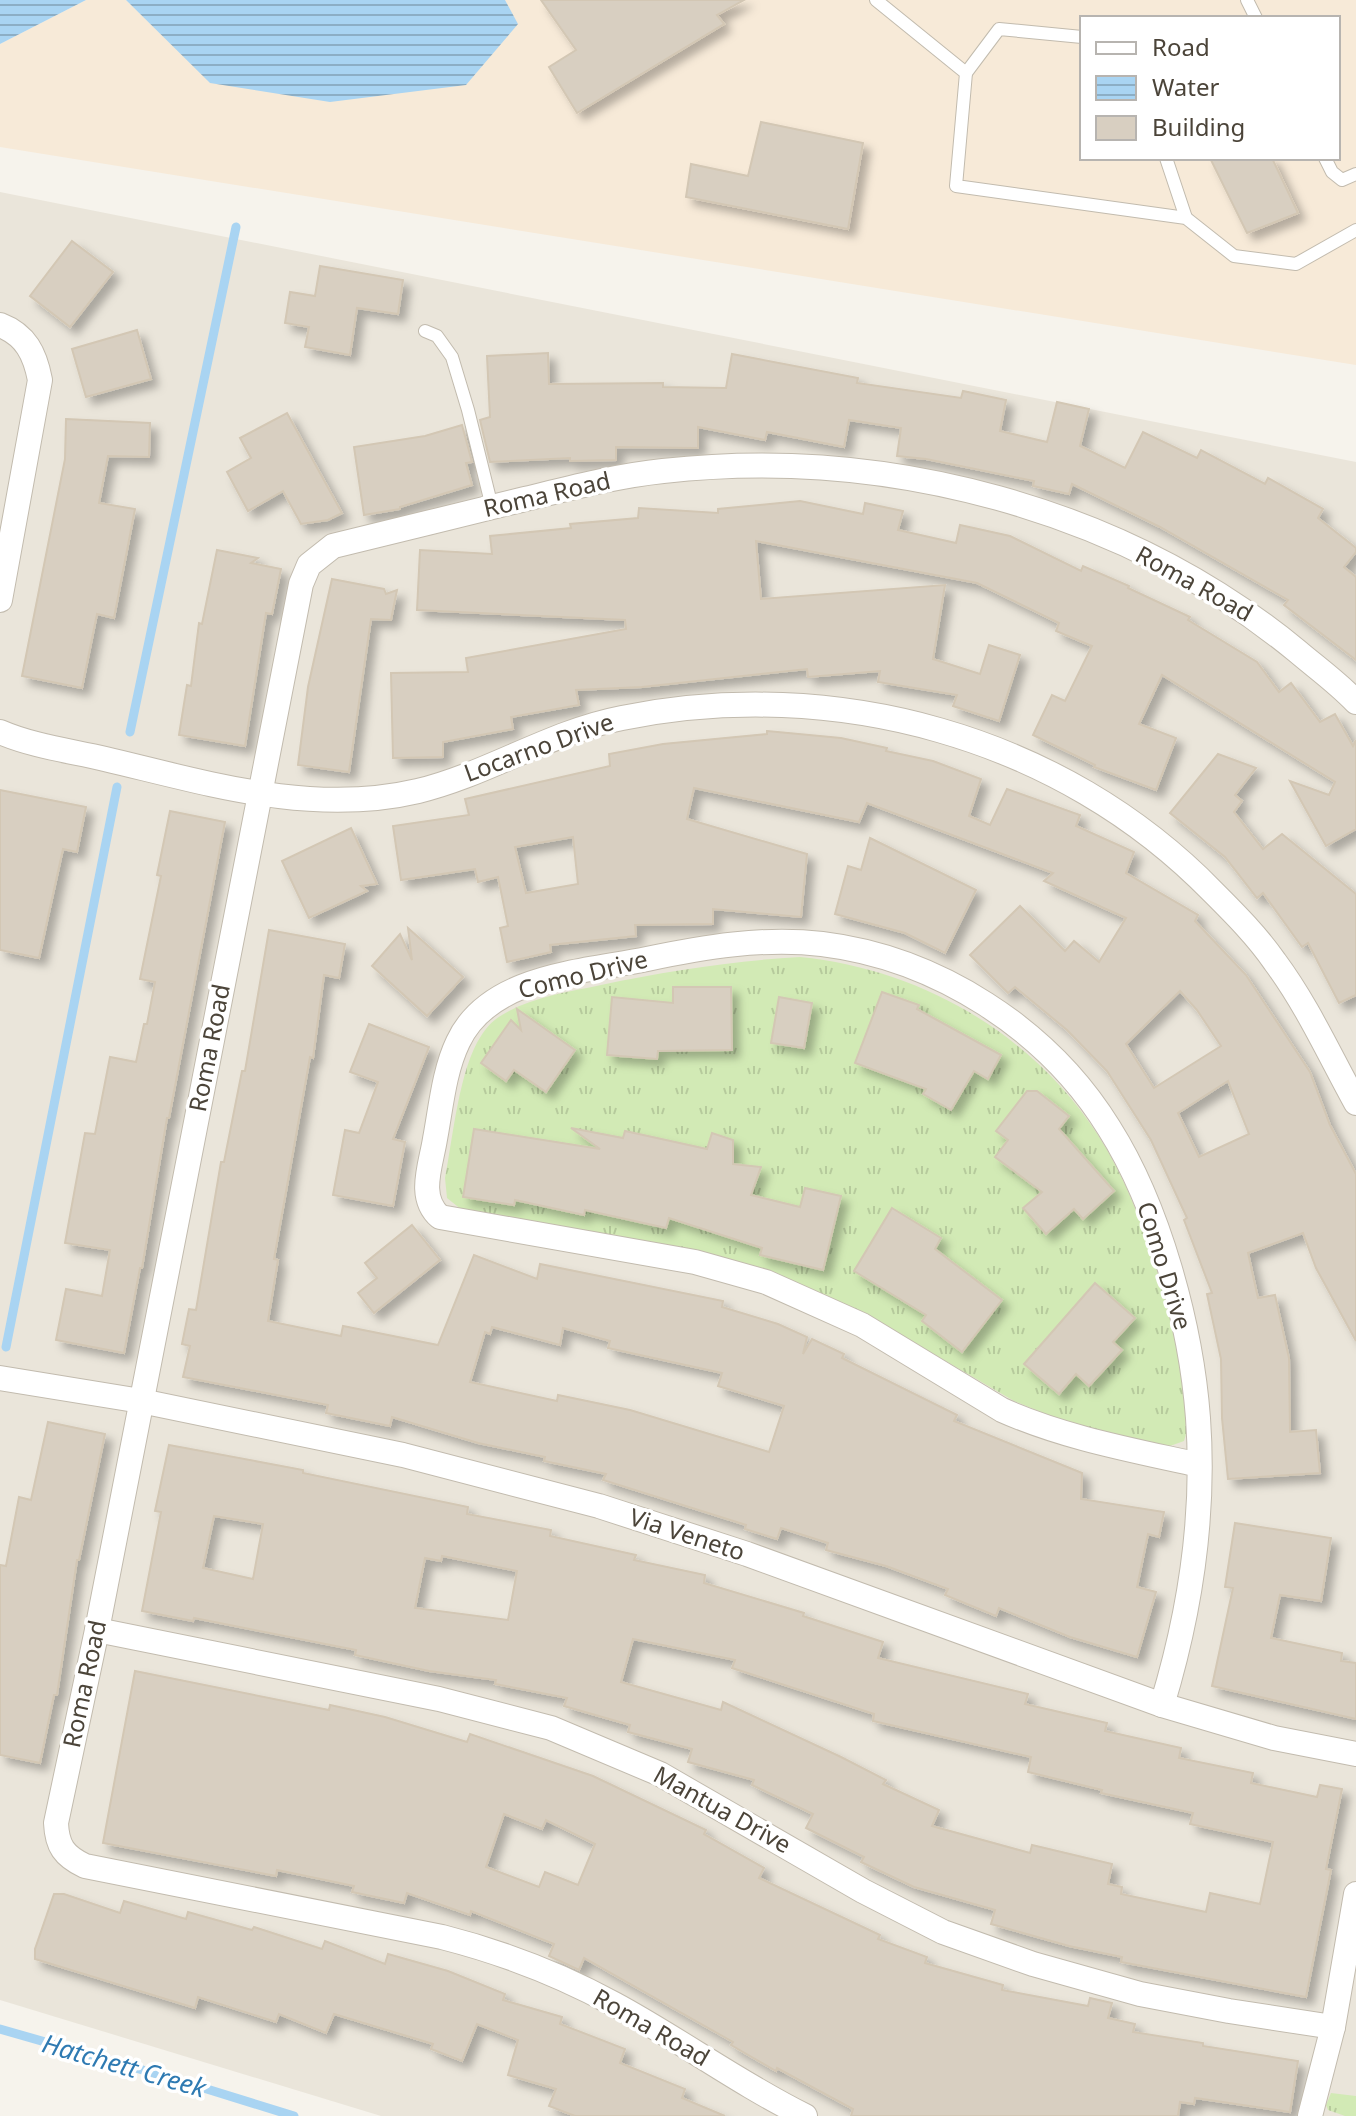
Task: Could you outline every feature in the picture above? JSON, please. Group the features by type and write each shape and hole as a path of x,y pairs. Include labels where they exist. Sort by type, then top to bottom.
{"street":[{"path":"0,325 12,329 27,343 36,358 40,380 0,600"},
{"name":"Roma Road","path":"805,2116 770,2099 613,2003 557,1976 499,1954 427,1933 85,1866 72,1860 62,1850 57,1837 56,1823 97,1630 301,584 309,565 333,546 571,488 660,471 722,466 801,466 880,473 955,487 1033,509 1090,530 1182,573 1264,624 1356,702"},
{"name":"Locarno Drive","path":"0,732 260,795 346,800 417,791 592,725 691,707 797,704 886,716 946,732 1034,765 1096,798 1135,824 1195,873 1276,963 1356,1103"},
{"name":"Como Drive","path":"1162,1705 1173,1669 1188,1594 1198,1513 1199,1465 1193,1374 1185,1328 1156,1231 1123,1151 1092,1102 1052,1058 1007,1018 975,997 924,972 860,951 821,944 783,942 673,954 554,978 525,986 491,1003 466,1028 458,1043 445,1086 427,1183 428,1204 440,1217 695,1262 766,1282 862,1325 1002,1410 1068,1435 1199,1465"},
{"name":"Via Veneto","path":"0,1378 141,1401 403,1455 599,1506 747,1554 1162,1705 1274,1738 1356,1754"},
{"name":"Mantua Drive","path":"97,1630 439,1699 551,1728 660,1774 863,1891 943,1932 1033,1964 1140,1994 1333,2027"},
{"path":"1310,2116 1333,2027 1356,1894"}],"lane":[{"path":"876,0 966,73"},
{"path":"1080,37 999,29 966,73 956,186 1186,218 1234,256 1296,264 1356,230"},
{"path":"1167,160 1186,218"},
{"path":"1326,160 1332,172 1342,180 1356,174"},
{"path":"425,331 437,336 452,357 492,507"}],"shaded area":[{"path":"86,0 126,0 148,20 517,24 505,0 1356,0 1356,365 0,147 0,44"},
{"path":"0,192 1356,462 1356,2116 381,2116 0,2000"}],"green space":[{"path":"800,957 845,964 888,976 930,992 969,1012 1006,1037 1040,1066 1071,1099 1098,1135 1122,1177 1149,1245 1180,1360 1187,1415 1184,1441 1170,1446 1156,1444 1070,1424 1014,1401 860,1311 763,1270 462,1210 447,1198 445,1178 467,1066 481,1036 499,1017 537,999 626,980 725,964"},
{"path":"1331,2093 1356,2096 1356,2116 1328,2110 1326,2105"}],"water":[{"path":"0,0 86,0 0,44"},
{"path":"126,0 505,0 518,24 466,85 330,102 210,83"}],"building":[{"path":"541,0 744,0 717,15 724,24 577,113 549,67 576,50"},
{"path":"761,122 863,143 848,229 686,197 691,164 748,176"},
{"path":"1211,160 1273,160 1298,213 1247,233"},
{"path":"72,241 113,272 70,327 30,296"},
{"path":"320,266 403,280 398,314 357,308 350,355 305,347 309,327 285,323 290,292 315,296"},
{"path":"137,330 151,379 86,397 72,349"},
{"path":"548,353 549,384 663,383 663,387 726,388 732,354 858,378 857,383 961,398 963,391 1006,400 1000,431 1047,442 1057,402 1089,409 1080,446 1125,468 1143,432 1197,458 1201,450 1265,484 1268,478 1323,509 1318,518 1356,548 1344,567 1356,577 1356,660 1284,605 1288,600 1160,527 1072,484 1069,494 1033,486 1034,481 897,456 901,428 849,420 844,447 767,432 765,440 698,427 698,448 616,447 616,460 570,461 570,458 490,462 480,420 490,417 487,356"},
{"path":"287,413 342,513 328,520 301,524 283,491 248,511 227,472 251,458 240,438"},
{"path":"66,419 150,423 149,457 108,456 99,503 135,509 114,618 97,614 82,688 22,676 65,459"},
{"path":"462,425 472,462 466,463 472,485 400,509 364,515 354,447 425,436"},
{"path":"800,501 863,514 865,503 903,511 898,530 956,543 960,525 1010,536 1081,571 1083,566 1129,586 1190,617 1188,620 1257,662 1279,692 1291,683 1320,722 1335,714 1353,746 1356,740 1356,829 1326,846 1290,781 1329,795 1335,782 1162,675 1139,724 1176,738 1156,790 1094,767 1033,735 1052,695 1065,701 1092,646 1056,631 1059,623 977,583 756,541 761,599 945,585 933,659 980,674 989,645 1020,655 999,721 953,706 957,695 878,682 880,671 808,677 807,669 642,687 576,690 579,705 511,717 513,729 443,742 443,757 393,758 391,673 468,672 466,658 626,629 625,620 417,610 420,550 492,554 490,536 638,518 639,508 718,513 718,509"},
{"path":"217,550 258,558 251,563 281,569 272,614 266,613 245,746 179,735 187,685 191,686 199,623 202,624"},
{"path":"332,579 384,589 386,594 397,590 391,620 371,619 349,772 298,765 308,687"},
{"path":"767,731 841,738 933,761 981,779 969,816 990,825 1007,789 1080,815 1076,826 1134,852 1126,873 1198,915 1195,921 1246,975 1310,1072 1330,1125 1356,1174 1356,1341 1316,1268 1303,1233 1248,1253 1258,1298 1275,1295 1289,1358 1290,1432 1316,1430 1320,1473 1228,1479 1222,1418 1221,1359 1207,1294 1212,1293 1184,1220 1187,1218 1151,1140 1107,1071 1067,1030 1015,987 1008,993 970,955 1020,906 1065,951 1074,941 1099,962 1126,918 1044,881 1053,873 867,803 859,822 694,788 687,819 807,854 801,917 713,909 713,924 635,925 636,936 550,945 551,952 507,962 500,928 508,926 498,877 478,882 475,869 401,880 393,826 469,815 465,799 610,766 609,754 663,744 767,734","holes":["573,837 578,884 526,893 515,847","1180,991 1221,1046 1154,1088 1126,1044","1228,1081 1249,1134 1199,1157 1178,1113"]},
{"path":"1218,754 1256,768 1235,795 1242,801 1234,812 1263,849 1282,834 1356,894 1356,995 1339,1003 1308,943 1302,947 1263,893 1257,898 1225,857 1170,813"},
{"path":"0,790 86,807 77,852 63,849 39,958 0,950"},
{"path":"170,811 225,822 124,1353 56,1340 66,1289 102,1296 110,1250 65,1243 85,1133 95,1134 110,1057 136,1062 144,1024 147,1024 155,982 140,979 161,876 157,875"},
{"path":"351,828 377,884 361,886 367,891 309,918 282,861"},
{"path":"870,838 976,890 945,953 905,933 835,914 848,866 861,870"},
{"path":"408,928 463,977 427,1016 372,966 400,934 412,960"},
{"path":"269,930 345,944 339,978 324,975 313,1058 310,1057 274,1259 278,1260 268,1321 341,1336 343,1326 438,1345 474,1255 537,1279 540,1264 723,1301 722,1307 778,1324 807,1337 803,1354 812,1339 844,1354 842,1358 957,1415 954,1421 1082,1473 1081,1499 1164,1512 1159,1537 1148,1534 1137,1587 1156,1592 1137,1657 1070,1637 999,1608 996,1616 945,1595 948,1589 886,1566 826,1550 828,1543 781,1528 777,1539 745,1529 746,1525 603,1480 606,1474 544,1461 545,1457 478,1443 392,1417 390,1426 326,1413 328,1405 183,1377 190,1346 182,1344 189,1309 196,1310 221,1162 224,1162 242,1071 245,1071","holes":["492,1327 560,1345 563,1328 610,1341 608,1348 722,1373 718,1386 784,1406 769,1452 630,1410 558,1395 557,1401 470,1382 485,1332 490,1334"]},
{"path":"673,987 731,987 732,1050 658,1051 657,1059 607,1055 612,997 673,1003"},
{"path":"882,992 919,1005 917,1009 1001,1055 988,1079 974,1071 951,1110 923,1094 926,1089 855,1063"},
{"path":"779,997 812,1003 804,1048 771,1043"},
{"path":"517,1009 575,1050 546,1092 514,1070 506,1081 481,1063 511,1020 521,1030"},
{"path":"369,1024 429,1047 393,1139 405,1142 393,1206 333,1195 345,1130 359,1133 378,1082 350,1072"},
{"path":"1027,1091 1037,1091 1069,1116 1059,1129 1114,1191 1083,1219 1074,1209 1046,1234 1023,1208 1042,1192 995,1157 1008,1140 996,1131"},
{"path":"571,1128 623,1138 625,1131 707,1149 712,1133 733,1140 733,1164 761,1167 751,1195 800,1207 805,1188 841,1196 823,1270 760,1255 762,1248 669,1218 666,1228 585,1210 584,1215 515,1200 514,1205 463,1197 474,1129 600,1149"},
{"path":"892,1208 941,1238 935,1249 1002,1300 962,1352 922,1321 926,1315 854,1271"},
{"path":"412,1225 440,1260 374,1313 358,1293 377,1278 365,1263"},
{"path":"1095,1283 1135,1318 1113,1342 1122,1350 1089,1386 1076,1374 1059,1394 1024,1364"},
{"path":"48,1422 105,1434 77,1560 57,1695 54,1695 40,1763 0,1755 0,1565 6,1566 19,1497 31,1500"},
{"path":"169,1445 303,1470 303,1473 468,1507 467,1514 551,1530 550,1536 636,1555 634,1560 705,1575 704,1583 804,1613 803,1616 883,1642 878,1658 1028,1694 1025,1704 1107,1723 1105,1731 1181,1748 1179,1758 1253,1773 1251,1783 1317,1797 1320,1785 1342,1789 1326,1869 1331,1870 1306,1997 1121,1962 1122,1957 991,1924 995,1910 914,1887 861,1862 864,1857 806,1828 813,1814 752,1785 754,1780 688,1762 692,1749 628,1732 630,1725 564,1706 567,1698 495,1684 496,1680 429,1671 355,1655 356,1650 194,1618 193,1621 142,1611 161,1512 155,1511","holes":["214,1516 263,1524 253,1579 203,1568","442,1556 517,1571 508,1620 415,1608 425,1558 441,1561","633,1639 735,1660 732,1668 874,1714 873,1721 1031,1757 1028,1772 1102,1790 1101,1793 1193,1813 1190,1824 1273,1842 1260,1904 1210,1893 1206,1912 1121,1894 1122,1887 1108,1884 1112,1864 1032,1845 1030,1853 932,1826 939,1810 883,1784 886,1780 841,1757 723,1702 721,1710 621,1682"]},
{"path":"1235,1523 1331,1538 1321,1601 1280,1595 1271,1638 1342,1653 1341,1661 1356,1663 1356,1719 1212,1686 1233,1588 1225,1587"},
{"path":"135,1671 329,1710 330,1705 385,1717 467,1742 470,1734 593,1776 706,1830 704,1834 764,1868 759,1878 880,1935 878,1939 927,1957 925,1963 1003,1985 1002,1990 1088,2006 1090,1998 1112,2003 1108,2018 1135,2024 1133,2032 1298,2061 1290,2112 1195,2098 1194,2104 1180,2102 1178,2116 851,2116 853,2109 777,2068 776,2071 731,2045 733,2042 584,1958 579,1970 549,1956 554,1944 471,1911 470,1915 407,1893 404,1903 352,1892 354,1886 277,1870 276,1876 103,1843","holes":["504,1814 542,1829 546,1820 595,1844 578,1885 545,1872 539,1887 486,1867"]},
{"path":"54,1894 64,1894 120,1913 124,1901 186,1919 188,1912 252,1930 254,1927 322,1949 325,1941 385,1964 388,1954 448,1971 505,1994 503,2000 562,2017 560,2024 625,2049 620,2063 685,2089 682,2098 725,2116 575,2116 549,2106 556,2089 508,2075 518,2040 477,2024 462,2061 431,2049 433,2044 334,2014 326,2033 279,2014 276,2022 198,1997 195,2008 35,1959 35,1949"}],"waterway":[{"path":"130,732 236,227"},
{"path":"6,1347 117,787"},
{"name":"Hatchett Creek","path":"0,2029 294,2116"}]}
